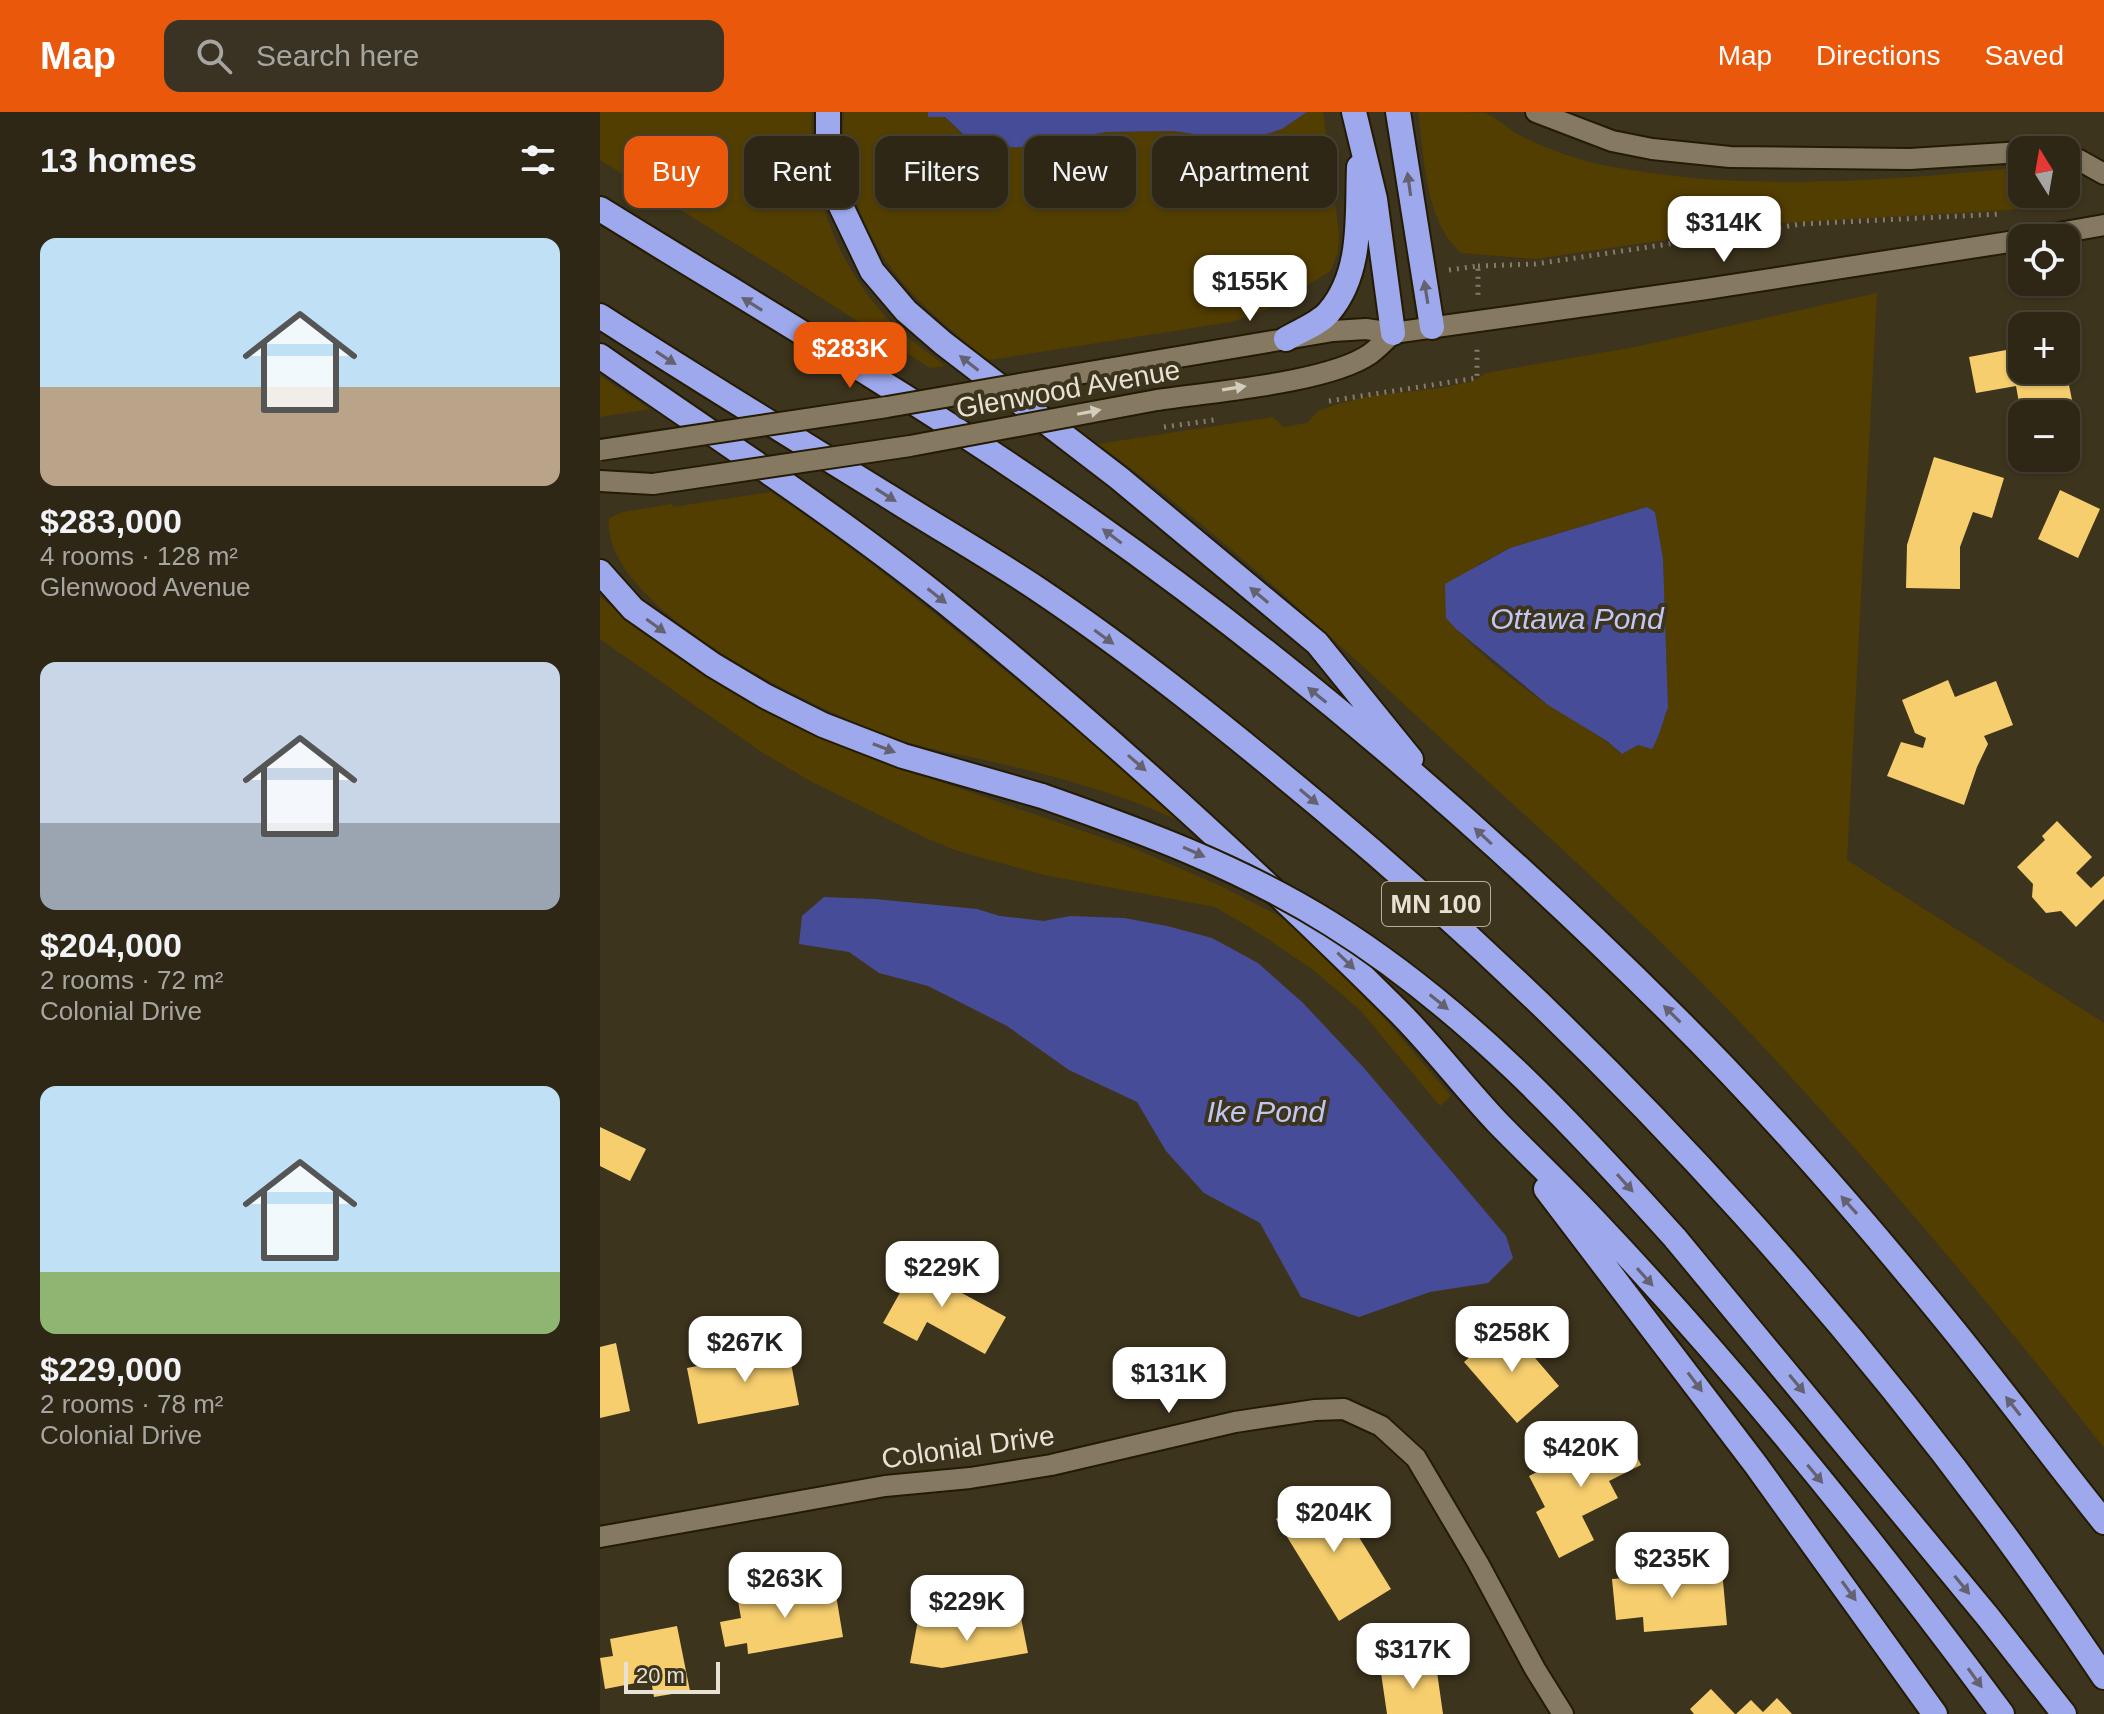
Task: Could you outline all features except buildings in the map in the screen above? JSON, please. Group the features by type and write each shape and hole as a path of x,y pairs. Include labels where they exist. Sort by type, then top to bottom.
{"highway":[{"path":"828,112 828,147 838,200 872,271 906,311 1119,478 1317,643 1442,798"},
{"path":"1354,112 1375,199 1393,333"},
{"path":"1398,112 1432,327"},
{"path":"1286,339 1327,315 1340,295 1351,267 1358,227 1360,145"},
{"name":"MN 100","path":"600,209 924,410 1086,517 1235,627 1442,798 1612,955 1745,1090 1910,1277 2061,1468 2104,1528"},
{"name":"MN 100","path":"600,316 1037,589 1249,746 1441,909 1569,1031 1644,1108 1842,1325 2008,1538 2104,1677"},
{"path":"600,356 827,514 940,598 1143,768 1402,1015 1495,1119 1595,1221 1724,1366 1856,1523 2002,1714"},
{"path":"600,572 633,609 713,665 765,696 823,725 903,756 1042,796 1180,846 1238,872 1330,923 1379,956 1479,1034 1607,1162 1675,1238 1979,1605 2064,1714"},
{"path":"1495,1119 1756,1465 1935,1714"},
{"path":"2061,1468 2104,1522"}],"street":[{"path":"1536,112 1612,141 1652,149 1730,157 1910,159 2008,153"},
{"path":"2080,161 2104,174"},
{"path":"2080,229 2104,225"},
{"name":"Glenwood Avenue","path":"600,450 887,407 1286,339 1355,330 1393,333 2008,242"},
{"name":"Glenwood Avenue","path":"600,481 653,484 910,446 1157,400 1293,379 1335,369 1369,355 1393,333"},
{"name":"Colonial Drive","path":"600,1537 885,1486 970,1478 1051,1465 1235,1422 1315,1410 1344,1409 1381,1426 1416,1458 1563,1714"}],"path":[{"path":"1478,266 1535,264 1802,224 2008,214"}],"shaded area":[{"path":"600,112 812,112 812,136 744,136 744,208 824,208 840,249 869,297 887,318 945,366 930,368 678,208 728,208 728,136 624,136 624,175 600,160"},
{"path":"844,112 928,112 929,117 944,117 965,136 875,136 875,208 1008,208 1008,147 1024,147 1024,208 1136,208 1136,136 1083,136 1105,132 1173,131 1209,136 1152,136 1152,208 1336,208 1338,251 1331,271 1268,309 1231,322 989,360 906,287 876,244 859,208 859,136 843,136"},
{"path":"1307,112 1323,112 1326,136 1260,136 1282,129"},
{"path":"1418,112 1485,113 1521,136 1566,155 1601,165 1663,175 1714,180 1817,182 2008,168 2008,208 2020,208 1782,223 1535,259 1461,253 1440,223 1425,169"},
{"path":"1877,293 1847,860 2104,1023 2104,1448 1890,1189 1756,1039 1679,960 1271,583 1098,444 1273,417 1283,427 1307,423 1318,411 1370,396 1441,388 1474,381 1486,373 1635,347","holes":["1647,507 1655,512 1663,559 1668,708 1652,748 1638,745 1621,754 1509,677 1446,618 1479,564 1510,548"]},
{"path":"600,376 650,409 600,417"},
{"path":"771,492 853,550 932,612 1184,823 1140,804 1069,781 903,741 826,710 726,656 680,624 641,589 616,554 609,518 623,512"},
{"path":"600,597 692,667 773,712 906,770 1138,850 1223,887 1292,923 1385,1019 1451,1096 1440,1106 1360,1010 1312,969 1215,907 1044,875 961,852 810,781 760,751 600,639"}],"water":[{"path":"928,112 1307,112 1282,129 1260,136 1209,136 1173,131 1106,132 1084,136 1024,136 1024,147 1008,147 1008,136 965,136 945,117 928,117"},
{"name":"Ottawa Pond","path":"1647,507 1655,512 1663,559 1668,708 1652,749 1638,745 1622,754 1607,741 1548,705 1456,629 1446,618 1445,584 1510,548"},
{"name":"Ike Pond","path":"824,897 977,909 1000,916 1044,921 1070,916 1124,918 1212,938 1258,963 1303,1003 1364,1068 1506,1236 1513,1258 1488,1283 1430,1292 1359,1317 1301,1297 1260,1223 1204,1193 1166,1151 1137,1102 1069,1070 1007,1026 928,986 879,973 849,952 799,944 802,916"}]}
